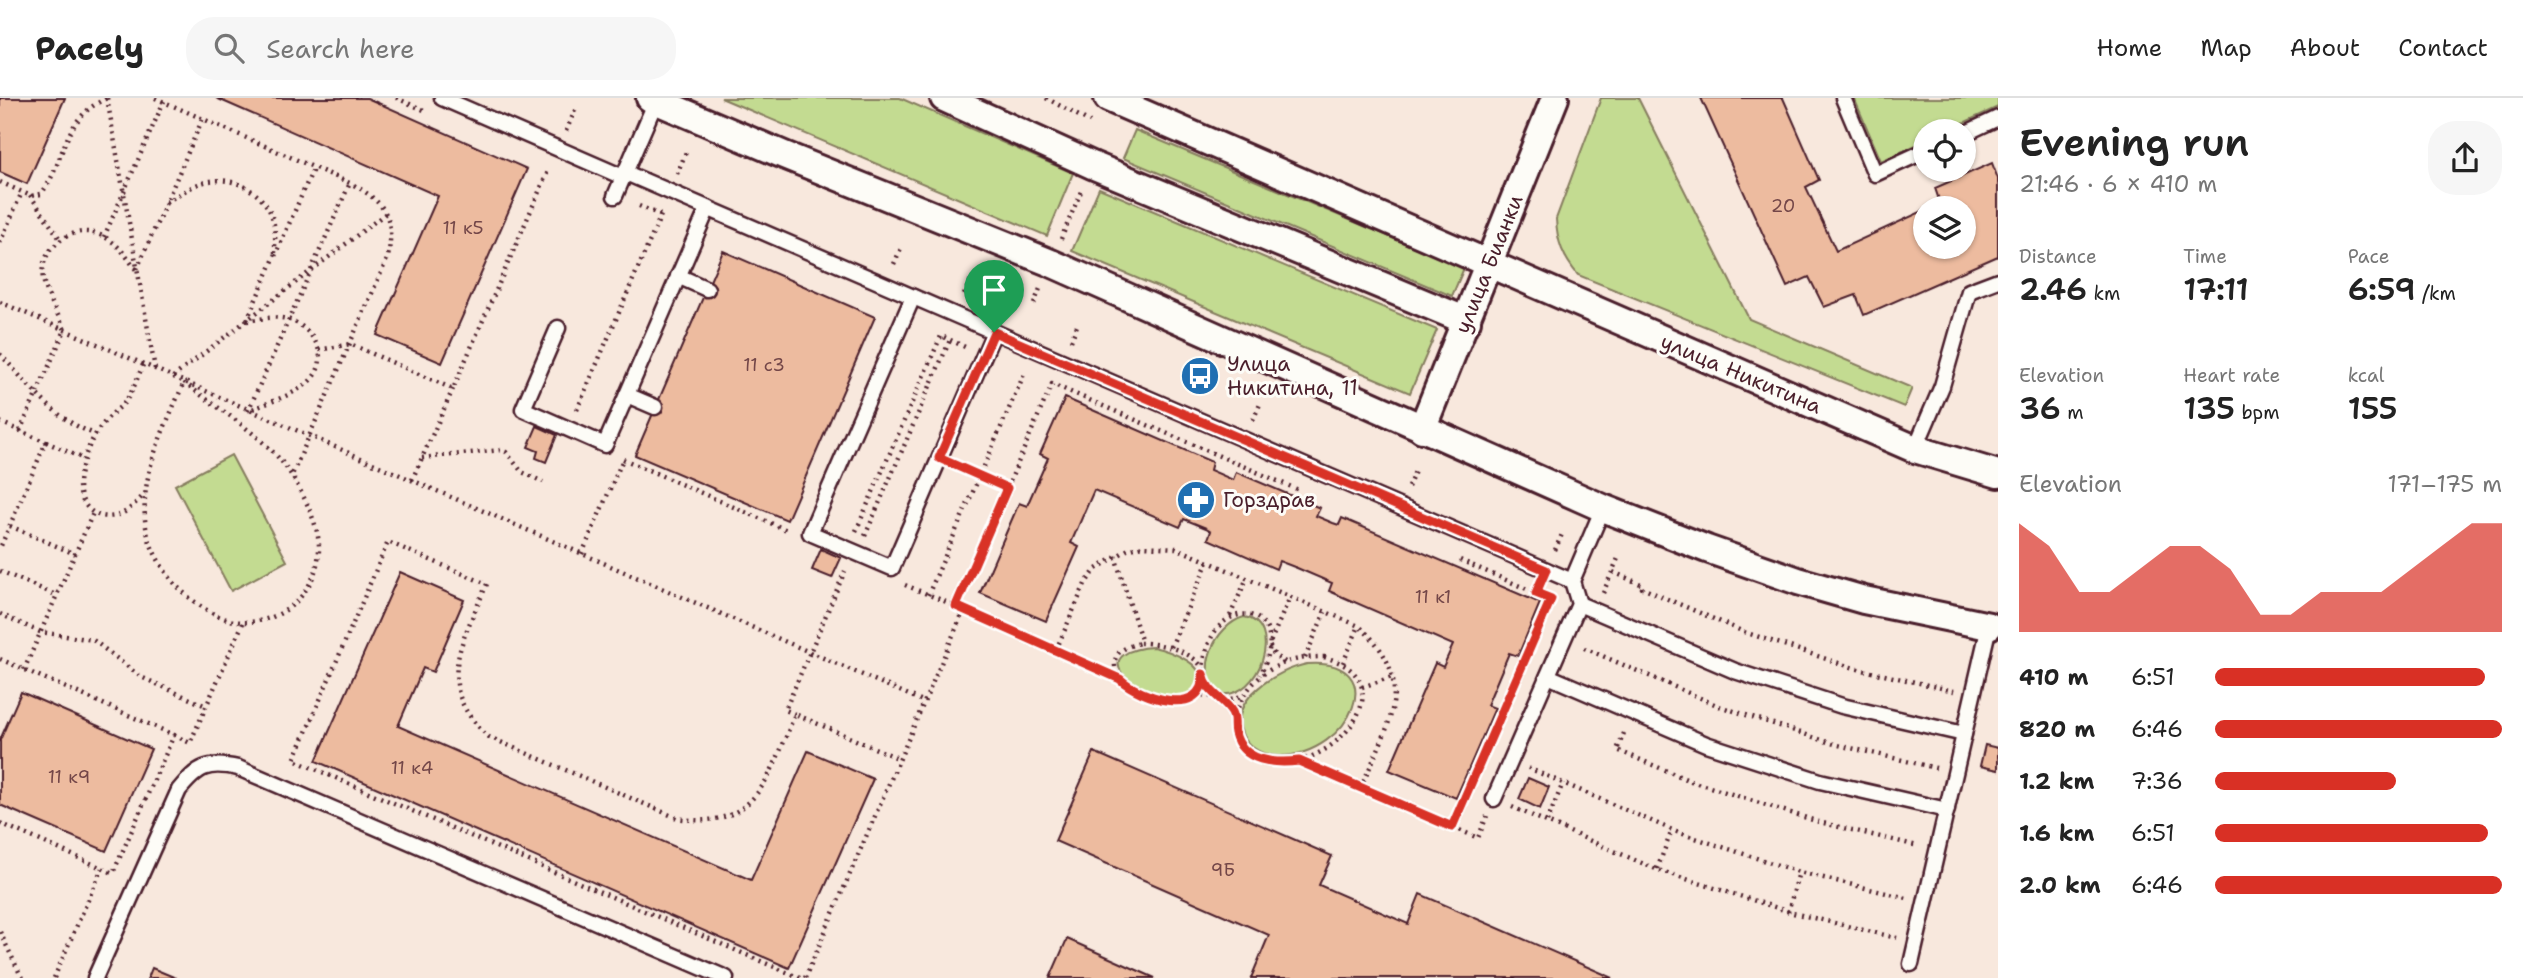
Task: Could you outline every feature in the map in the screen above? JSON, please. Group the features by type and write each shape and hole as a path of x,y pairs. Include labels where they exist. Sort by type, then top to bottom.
{"street":[{"path":"944,98 1092,165 1467,321"},
{"name":"улица Бианки","path":"1422,429 1555,98"},
{"path":"653,100 784,156 1051,263 1422,429 1604,508 1707,549 1798,581 1864,600 1989,626"},
{"name":"улица Никитина","path":"1113,100 1915,449 1998,474"}],"lane":[{"path":"442,98 708,208 1572,581"},
{"path":"1843,98 1875,174 1913,157"},
{"path":"615,196 653,100"},
{"path":"1976,128 1998,118"},
{"path":"558,328 523,409 605,445 708,208"},
{"path":"678,276 707,289"},
{"path":"1915,449 1942,386 1969,292 1998,280"},
{"path":"913,297 810,533 852,554 892,568 994,332"},
{"path":"627,395 655,407"},
{"path":"1494,799 1579,604 1572,581 1604,508"},
{"path":"1579,604 1735,671 1842,706 1965,734"},
{"path":"1911,964 1989,626"},
{"path":"1548,676 1706,744 1820,781 1947,810"},
{"path":"95,978 178,790 194,772 206,766 220,764 238,768 726,978"}],"path":[{"path":"0,182 30,195 38,195 43,191 70,132 84,113 107,98 155,370"},
{"path":"155,98 350,183 373,196 386,213 391,239 388,257 292,475"},
{"path":"398,98 436,116"},
{"path":"1046,98 1106,130 1113,100"},
{"path":"104,237 164,101"},
{"path":"136,270 203,118"},
{"path":"1034,304 1092,165"},
{"path":"412,480 551,166"},
{"path":"246,322 314,167"},
{"path":"166,202 200,183 222,180 243,185 258,195 272,217 275,233 274,257"},
{"path":"248,411 350,183"},
{"path":"0,243 22,192"},
{"path":"30,195 60,239"},
{"path":"173,378 386,213"},
{"path":"569,429 661,215"},
{"path":"20,431 65,330 43,279 48,253 60,239 78,232 94,232 122,249 136,270"},
{"path":"0,302 925,702"},
{"path":"246,322 271,318 289,319 305,329 315,339 320,350 315,375 301,388 248,411"},
{"path":"900,760 785,710 852,554 940,336"},
{"path":"852,554 950,340"},
{"path":"320,350 350,344 453,389"},
{"path":"0,354 62,418 95,434"},
{"path":"143,365 129,397 95,434 84,459 79,493 83,504 93,513 104,517 127,511 146,494"},
{"path":"928,595 1025,372"},
{"path":"184,382 260,439 292,475 311,514 320,548 312,582 295,604 270,619 243,622 220,616 187,597 163,570 151,546 145,520 150,465 184,382"},
{"path":"1245,693 1229,700 1202,695 1165,701 1152,699 1139,694 1120,679 956,606 1052,384 1306,494"},
{"path":"0,422 84,459"},
{"path":"0,548 46,443"},
{"path":"422,458 500,450 506,452 522,472 542,482"},
{"path":"939,458 1007,488"},
{"path":"623,459 792,532"},
{"path":"24,670 93,513"},
{"path":"10,526 75,554"},
{"path":"1536,593 1563,531"},
{"path":"795,714 764,785 754,799 740,809 717,818 693,821 677,818 489,737 478,727 461,701 456,669 458,652 487,584 388,542 294,760 802,978 964,610"},
{"path":"1056,650 1085,584 1096,569 1127,550 1160,545 1176,548 1208,561 1359,626 1383,652 1392,677 1394,702 1391,718 1361,787"},
{"path":"1115,556 1142,643"},
{"path":"1451,556 1551,599 1452,827"},
{"path":"1171,647 1208,561"},
{"path":"0,571 56,595"},
{"path":"1612,572 1744,632 1854,668 1954,691"},
{"path":"1190,698 1204,684 1204,658 1208,645 1229,618 1247,578"},
{"path":"1258,679 1286,663 1325,657 1343,663 1354,673 1362,687 1360,712 1345,735 1329,748 1299,761 1272,762 1248,753 1242,747 1235,733 1235,716 1245,693 1264,668 1269,645 1290,597"},
{"path":"1305,658 1325,611"},
{"path":"1229,618 1244,612 1254,614 1262,620 1275,656 1286,663"},
{"path":"0,614 40,632 93,640 141,677 206,706"},
{"path":"0,659 190,743 243,622"},
{"path":"1343,663 1359,626"},
{"path":"1120,679 1114,660 1129,646 1142,643 1171,647 1190,656 1199,665 1210,692 1228,706 1235,716"},
{"path":"1580,647 1719,706 1834,744 1937,769"},
{"path":"1362,687 1392,677"},
{"path":"1633,713 1617,750 1691,781 1793,814 1919,846"},
{"path":"0,823 113,873 174,735"},
{"path":"1486,750 1672,830 1800,872 1908,898"},
{"path":"1299,761 1478,838 1494,799"},
{"path":"1547,821 1563,783"},
{"path":"1469,788 1657,869 1788,912 1899,938"},
{"path":"1657,869 1672,830"},
{"path":"54,978 103,868"},
{"path":"1788,912 1800,872"},
{"path":"0,932 22,978"}],"green space":[{"path":"721,98 900,98 1073,173 1047,236"},
{"path":"1601,98 1638,98 1749,319 1912,388 1904,407 1578,275 1562,249 1556,219"},
{"path":"1854,98 1998,98 1998,107 1972,119 1913,119 1913,146 1881,161"},
{"path":"1135,130 1464,268 1452,296 1123,158"},
{"path":"1099,188 1437,330 1410,393 1072,251"},
{"path":"231,455 287,561 231,591 175,485"},
{"path":"1244,617 1256,622 1263,632 1265,645 1262,660 1247,685 1234,692 1220,694 1212,685 1208,674 1211,651 1224,629"},
{"path":"1153,647 1178,655 1194,666 1200,680 1196,688 1180,696 1161,696 1141,689 1127,679 1121,671 1120,659 1137,649"},
{"path":"1307,664 1333,666 1349,675 1355,690 1353,707 1343,725 1326,741 1305,752 1279,756 1258,751 1246,741 1240,723 1242,710 1248,699 1270,680"}],"building":[{"path":"0,98 65,98 27,184 0,172"},
{"path":"216,98 367,98 527,169 442,363 377,335 438,196"},
{"path":"1701,98 1783,98 1819,180 1806,187 1836,251 1913,216 1913,259 1976,259 1976,196 1938,196 1935,188 1949,182 1976,182 1976,170 1992,163 1998,179 1998,256 1864,315 1856,295 1824,307 1809,277 1787,287"},
{"path":"723,251 875,317 787,520 635,455"},
{"path":"1065,398 1212,462 1210,470 1233,480 1236,472 1320,508 1316,516 1339,525 1342,518 1540,603 1518,656 1509,653 1487,705 1495,708 1456,798 1389,770 1435,663 1443,667 1453,645 1329,591 1332,583 1279,561 1276,569 1208,539 1211,531 1206,528 1184,519 1180,527 1094,490 1071,543 1079,547 1046,621 980,593 1019,503 1027,506 1048,458 1040,454"},
{"path":"537,426 557,435 546,462 536,458 538,451 528,447"},
{"path":"821,549 841,558 832,578 812,570"},
{"path":"400,572 464,600 433,672 423,668 398,726 751,880 808,751 873,779 789,968 316,761"},
{"path":"21,692 151,749 106,851 0,805 0,740"},
{"path":"1985,745 1998,748 1998,770 1980,766"},
{"path":"1094,752 1332,856 1319,885 1408,924 1420,894 1613,978 1251,978 1269,935 1055,841"},
{"path":"1528,778 1549,787 1540,809 1519,799"},
{"path":"1067,939 1155,978 1050,978"},
{"path":"152,968 176,978 148,978"}],"place":[{"name":"Улица Никитина, 11","path":"1200,376"},
{"name":"Горздрав","path":"1196,500"}],"route":[{"path":"994,332 1546,570 1536,593 1551,599 1452,827 1299,761 1272,762 1248,753 1235,733 1235,716 1228,706 1210,692 1203,674 1204,684 1190,698 1178,701 1152,699 1139,694 1120,679 956,606 1007,488 939,458 994,332"}]}
